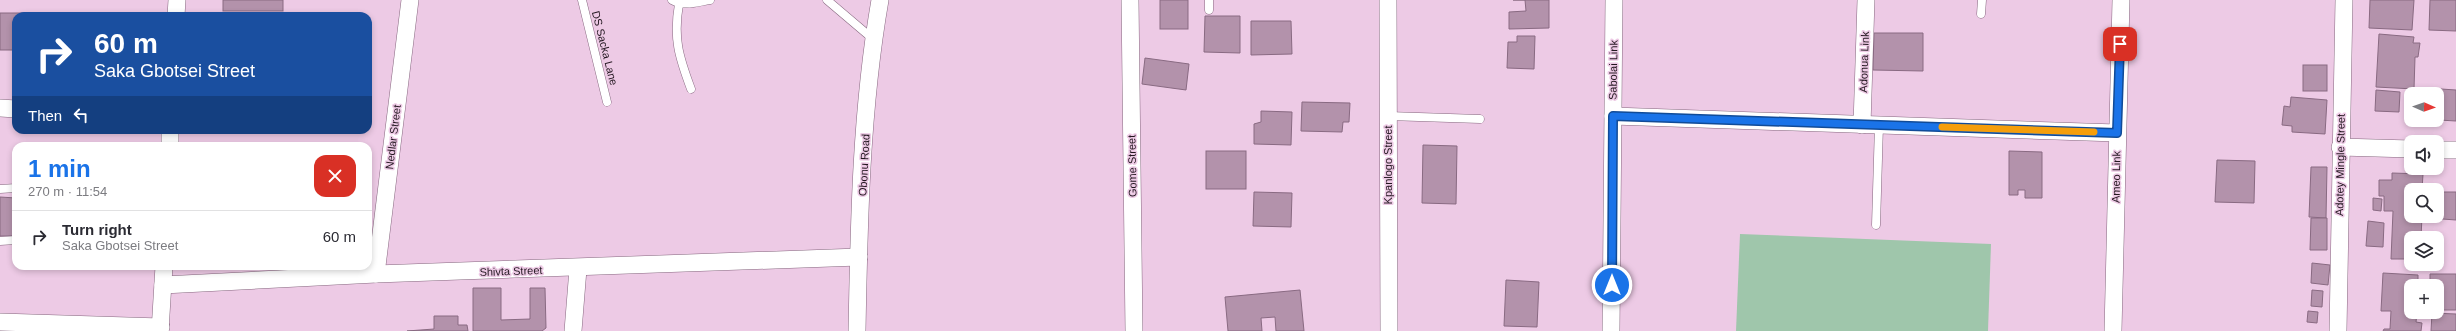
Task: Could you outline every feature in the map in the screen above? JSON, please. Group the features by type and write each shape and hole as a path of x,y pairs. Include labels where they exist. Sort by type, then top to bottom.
{"street":[{"path":"176,12 177,0"},
{"name":"Nedlar Street","path":"376,274 410,0"},
{"name":"Obonu Road","path":"857,331 858,257 870,60 880,0"},
{"name":"Gome Street","path":"1130,0 1134,331"},
{"name":"Kpanlogo Street","path":"1388,0 1389,331"},
{"name":"Sabolai Link","path":"1611,331 1614,0"},
{"name":"Adonua Link","path":"1862,125 1866,0"},
{"name":"Ameo Link","path":"2113,331 2121,0"},
{"name":"Adotey Mingle Street","path":"2338,331 2340,147 2344,0"},
{"path":"0,108 12,108"},
{"path":"1613,116 2117,133"},
{"path":"2340,147 2404,149"},
{"path":"2444,150 2456,150"},
{"name":"Shivta Street","path":"163,285 376,274 578,269 858,257"},
{"path":"573,331 578,269"},
{"path":"0,322 160,329 164,270"}],"lane":[{"name":"DS Sacka Lane","path":"582,0 607,102"},
{"path":"691,89 679,56 675,37 675,2 710,0"},
{"path":"827,0 873,39"},
{"path":"1209,0 1209,10"},
{"path":"1981,14 1982,0"},
{"path":"1388,116 1480,119"},
{"path":"1876,225 1879,125"},
{"path":"0,189 12,188"},
{"path":"0,241 12,240"}],"green space":[{"path":"1740,234 1991,244 1988,331 1736,331"}],"building":[{"path":"223,0 283,0 283,11 223,11"},
{"path":"1160,0 1188,0 1188,29 1160,29"},
{"path":"1525,0 1549,0 1549,28 1509,29 1509,12 1526,11"},
{"path":"2370,0 2414,0 2412,30 2369,28"},
{"path":"2430,0 2456,0 2456,31 2429,30"},
{"path":"0,13 12,13 12,50 0,50"},
{"path":"1205,16 1240,16 1240,53 1204,52"},
{"path":"1251,21 1291,21 1292,54 1251,55"},
{"path":"1874,33 1923,33 1923,71 1873,70"},
{"path":"2379,34 2414,37 2413,43 2420,43 2418,57 2415,57 2414,87 2404,87 2404,88 2376,87"},
{"path":"1517,36 1535,36 1534,69 1507,68 1508,42 1517,42"},
{"path":"1145,58 1189,64 1186,90 1142,84"},
{"path":"2303,65 2327,65 2327,91 2303,91"},
{"path":"2444,89 2456,90 2456,121 2444,120"},
{"path":"2376,90 2400,92 2399,112 2375,111"},
{"path":"2291,97 2327,100 2325,134 2292,132 2292,126 2282,125 2284,106 2290,107"},
{"path":"1302,102 1350,103 1349,122 1343,122 1342,132 1301,131"},
{"path":"1261,111 1292,112 1291,145 1254,144 1254,124 1261,122"},
{"path":"1423,145 1457,146 1456,204 1422,203"},
{"path":"1206,151 1246,151 1246,189 1206,189"},
{"path":"2009,151 2042,152 2042,198 2025,198 2025,190 2018,190 2018,195 2009,195"},
{"path":"2217,160 2255,161 2254,203 2215,202"},
{"path":"2311,167 2327,167 2326,218 2309,217"},
{"path":"2392,173 2404,173 2404,175 2423,175 2422,183 2404,183 2404,223 2422,223 2421,231 2404,231 2404,259 2391,259 2393,211 2384,211 2384,196 2379,196 2379,180 2392,180"},
{"path":"1254,192 1292,193 1291,227 1253,226"},
{"path":"2444,192 2456,192 2456,220 2444,219"},
{"path":"0,197 12,198 12,236 0,236"},
{"path":"2373,198 2382,199 2381,211 2373,210"},
{"path":"2311,218 2327,218 2327,250 2310,250"},
{"path":"2368,221 2384,223 2383,247 2366,246"},
{"path":"2312,263 2330,265 2328,285 2311,283"},
{"path":"2383,273 2418,275 2418,279 2404,279 2404,319 2416,319 2416,322 2422,323 2421,331 2383,331 2384,329 2390,329 2391,311 2381,311"},
{"path":"2430,274 2456,274 2456,310 2444,310 2444,279 2430,279"},
{"path":"1506,280 1539,282 1537,327 1504,326"},
{"path":"473,288 501,288 501,320 530,319 530,288 545,288 546,328 542,331 473,331"},
{"path":"1300,290 1304,331 1276,331 1275,317 1261,318 1262,331 1228,331 1225,297"},
{"path":"2312,290 2323,291 2322,307 2311,306"},
{"path":"2308,311 2318,312 2317,323 2307,322"},
{"path":"2444,314 2456,314 2456,331 2431,331 2432,319 2444,319"},
{"path":"434,316 458,316 458,325 467,325 468,331 407,331 434,329"}],"slow traffic":[{"path":"1942,127 2094,132"}],"route":[{"path":"1612,285 1613,116 2117,133 2120,44"}]}
